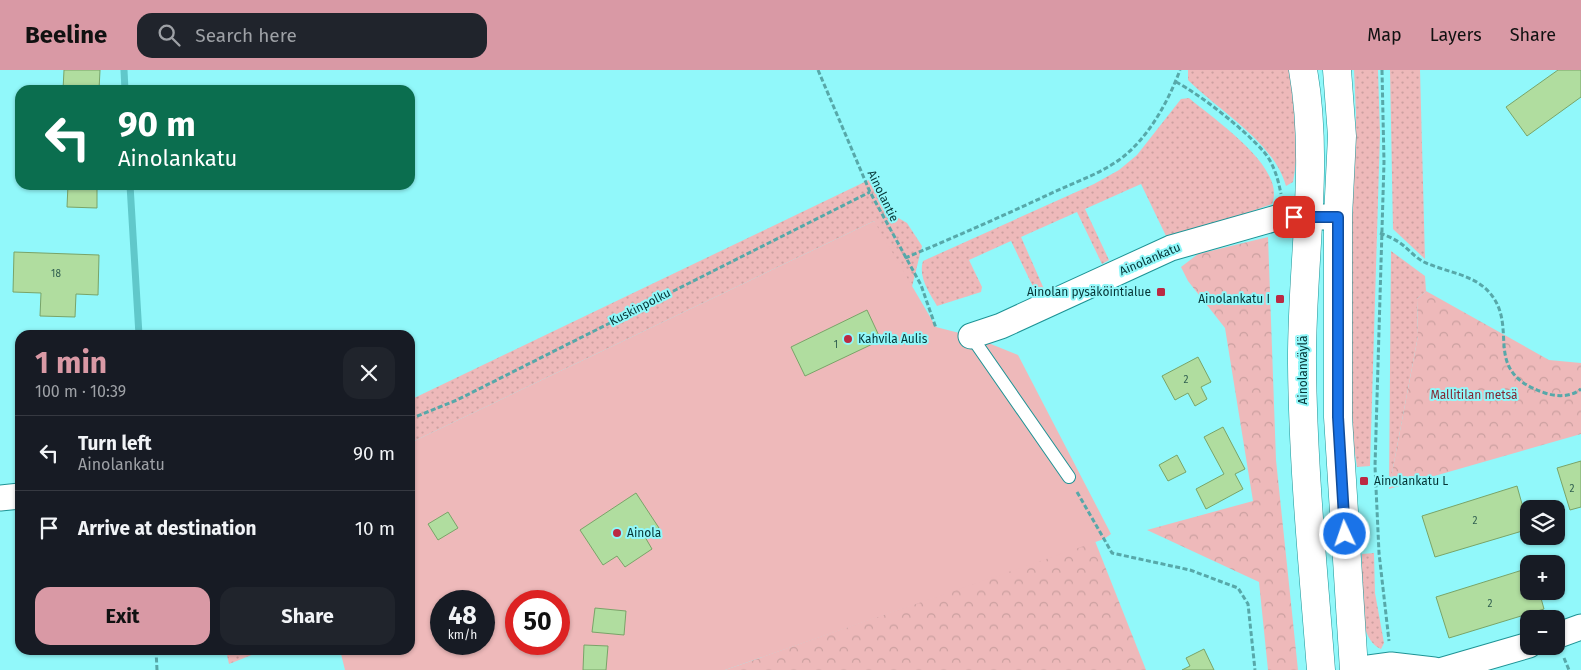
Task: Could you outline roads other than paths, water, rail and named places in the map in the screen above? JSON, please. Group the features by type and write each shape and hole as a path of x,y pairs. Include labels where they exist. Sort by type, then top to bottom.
{"main road":[{"name":"Ainolanväylä","path":"1303,70 1309,143 1302,363 1305,469 1320,670"},
{"path":"1338,70 1342,136 1338,217 1338,417 1354,670"}],"street":[{"name":"Ainolankatu","path":"971,336 1001,326 1171,248 1280,217 1338,217"},
{"path":"0,498 15,496"},
{"path":"1565,633 1581,627"},
{"path":"1443,670 1520,647"},
{"path":"1354,670 1391,665 1434,670"}],"lane":[{"path":"971,336 1069,477"}],"waterway":[{"path":"124,70 125,85"},
{"path":"130,190 139,330"}],"place":[{"name":"Ainolan pysäköintialue","path":"1161,292"},
{"name":"Ainolankatu I","path":"1280,299"},
{"name":"Kahvila Aulis","path":"848,339"},
{"name":"Ainolankatu L","path":"1364,481"},
{"name":"Ainola","path":"617,533"}],"park label":[{"name":"Mallitilan metsä","path":"1474,395"}]}
